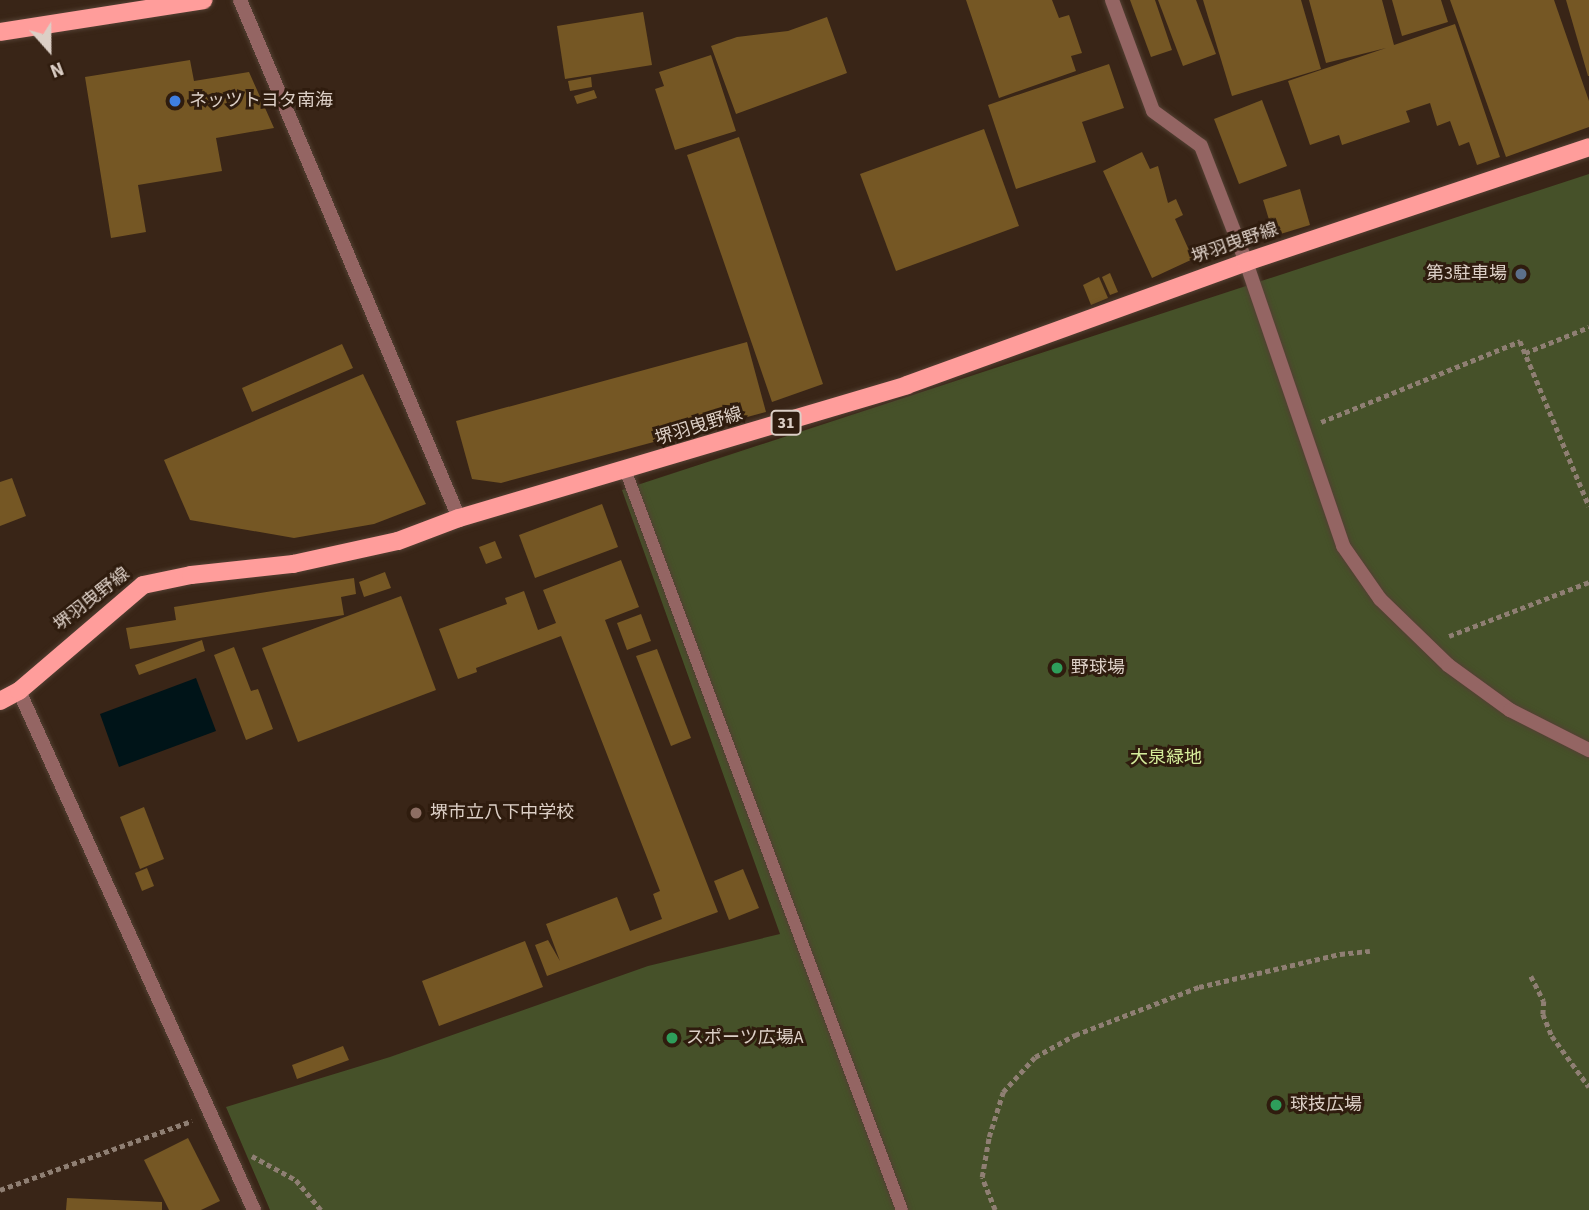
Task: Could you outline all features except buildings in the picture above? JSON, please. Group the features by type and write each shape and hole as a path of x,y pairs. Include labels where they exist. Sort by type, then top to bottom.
{"main road":[{"path":"0,32 204,0"},
{"name":"堺羽曳野線","path":"0,701 19,691 143,585 191,575 293,564 398,541 458,518 626,472 907,385 1246,262 1589,147"}],"street":[{"path":"240,0 458,518"},
{"path":"1112,0 1153,111 1201,146 1246,262 1343,546 1380,598 1426,645 1488,696 1589,750"},
{"path":"19,691 254,1210"}],"lane":[{"path":"626,472 902,1210"}],"path":[{"path":"1525,353 1589,327"},
{"path":"1304,428 1520,341 1589,506"},
{"path":"1426,645 1589,582"},
{"path":"995,1210 982,1177 989,1137 1003,1092 1035,1057 1075,1035 1199,987 1340,954 1370,951"},
{"path":"1531,976 1544,1001 1543,1014 1552,1036 1589,1087"},
{"path":"0,1190 209,1115"},
{"path":"222,1144 296,1180 321,1210"}],"green space":[{"name":"大泉緑地","path":"1589,174 1589,1210 270,1210 226,1107 390,1057 648,966 780,934 622,490"}],"shaded area":[{"path":"196,678 216,731 119,767 100,714"}],"place":[{"name":"ネッツトヨタ南海","path":"175,101"},
{"name":"第3駐車場","path":"1521,274"},
{"name":"野球場","path":"1057,668"},
{"name":"堺市立八下中学校","path":"416,813"},
{"name":"スポーツ広場A","path":"672,1038"},
{"name":"球技広場","path":"1276,1105"}]}
